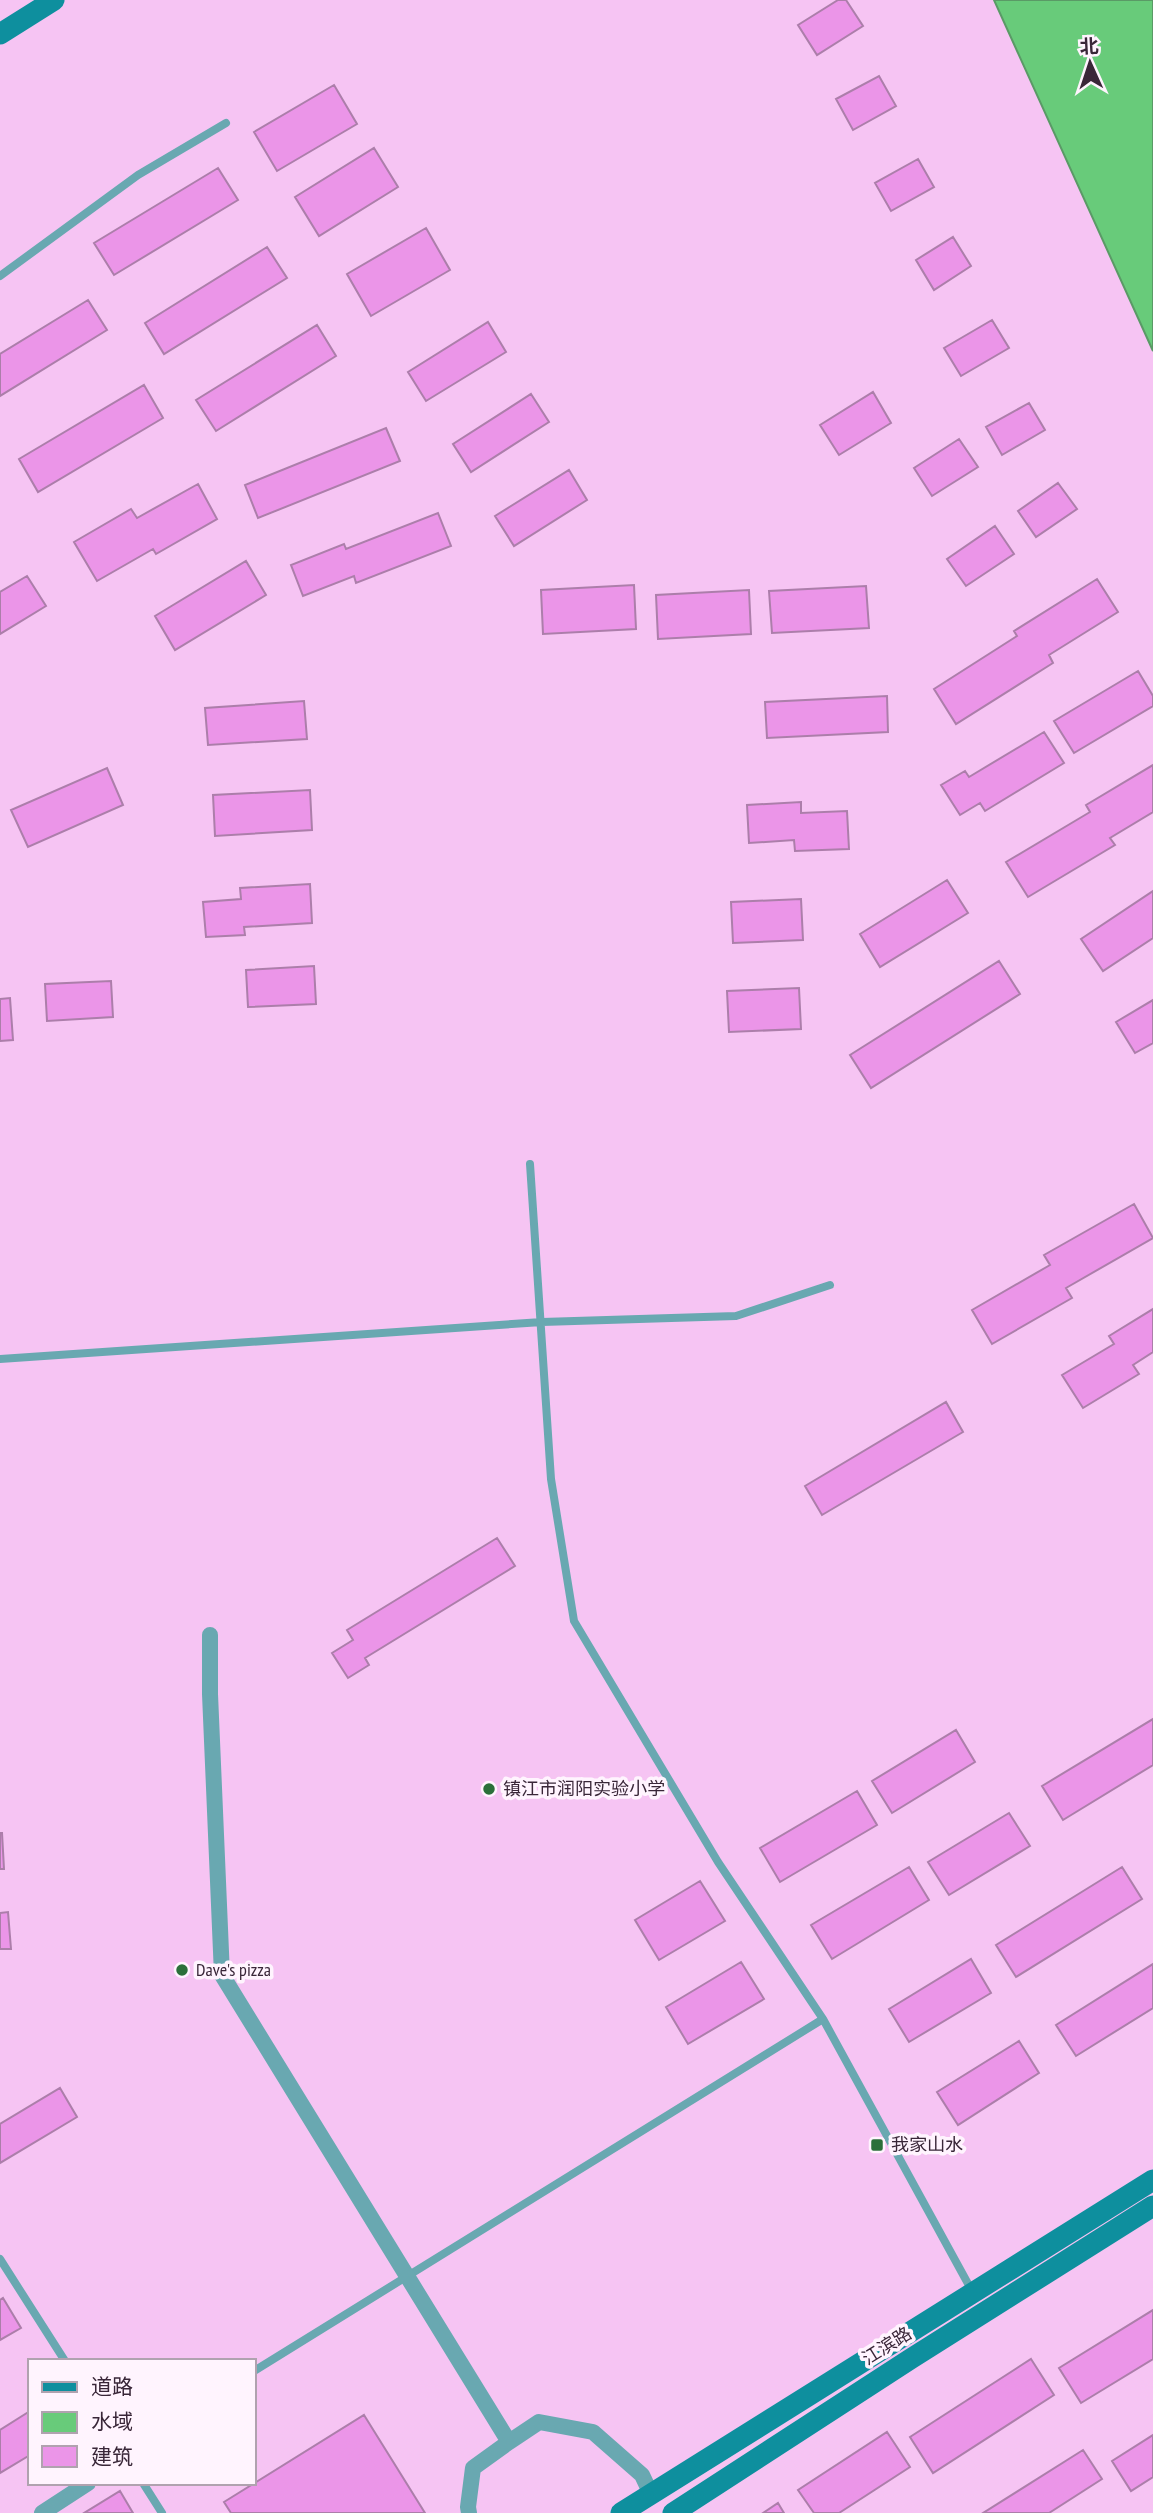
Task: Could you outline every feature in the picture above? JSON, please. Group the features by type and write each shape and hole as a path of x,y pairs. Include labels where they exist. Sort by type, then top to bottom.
{"main road":[{"path":"0,34 54,0"},
{"name":"江滨路","path":"621,2513 1153,2180"},
{"name":"江滨路","path":"673,2513 1153,2206"}],"street":[{"path":"210,1635 222,1975 509,2442"},
{"path":"469,2513 473,2468 539,2423 593,2432 642,2475 651,2494"},
{"path":"42,2513 85,2485"}],"lane":[{"path":"0,276 138,175 226,123"},
{"path":"530,1164 551,1479 574,1620 718,1862 823,2019 973,2292"},
{"path":"0,1359 542,1322 736,1316 830,1284"},
{"path":"256,2370 823,2019"},
{"path":"0,2259 64,2359"},
{"path":"144,2485 162,2513"}],"water":[{"path":"994,0 1153,0 1153,351"}],"building":[{"path":"838,0 846,0 863,26 817,55 798,25"},
{"path":"879,76 896,106 853,130 836,99"},
{"path":"334,85 357,124 277,171 254,132"},
{"path":"374,148 398,187 319,236 295,197"},
{"path":"918,159 934,187 891,211 875,183"},
{"path":"218,168 238,200 114,275 94,243"},
{"path":"426,228 450,270 371,316 347,274"},
{"path":"953,237 971,266 934,290 916,260"},
{"path":"267,247 287,278 164,354 145,323"},
{"path":"88,300 107,330 0,396 0,354"},
{"path":"992,320 1009,348 961,376 944,348"},
{"path":"488,322 506,352 426,401 408,372"},
{"path":"317,325 336,356 216,431 196,400"},
{"path":"144,385 163,418 38,492 19,459"},
{"path":"873,392 891,423 839,455 820,425"},
{"path":"531,394 549,422 471,472 453,444"},
{"path":"1029,403 1045,430 1002,455 986,427"},
{"path":"386,428 400,461 258,518 245,485"},
{"path":"959,439 978,467 932,496 914,468"},
{"path":"569,470 587,500 514,546 495,516"},
{"path":"1058,483 1077,509 1036,537 1018,511"},
{"path":"198,484 217,519 156,554 153,549 97,581 74,542 131,509 137,518"},
{"path":"438,513 451,546 356,583 354,576 303,596 291,565 344,544 346,549"},
{"path":"995,526 1014,554 966,586 947,559"},
{"path":"246,561 266,595 175,650 155,616"},
{"path":"27,576 46,606 0,634 0,592"},
{"path":"1097,579 1118,612 1049,655 1053,663 956,724 934,689 1017,636 1014,631"},
{"path":"634,585 636,629 543,634 541,590"},
{"path":"866,586 869,628 772,633 769,591"},
{"path":"749,590 751,634 658,639 656,595"},
{"path":"1138,671 1153,696 1153,706 1074,753 1054,721"},
{"path":"887,696 888,732 767,738 765,702"},
{"path":"304,701 307,739 208,745 205,708"},
{"path":"1044,732 1064,763 985,811 980,803 960,815 941,785 965,771 969,777"},
{"path":"1153,765 1153,812 1110,838 1115,845 1028,897 1006,862 1090,812 1086,805"},
{"path":"107,768 123,805 28,847 11,810"},
{"path":"310,790 312,830 215,836 213,795"},
{"path":"801,802 801,813 847,811 849,849 795,851 794,840 749,843 747,805"},
{"path":"947,880 968,913 880,967 860,934"},
{"path":"310,884 312,923 244,927 245,935 206,937 203,902 241,899 240,888"},
{"path":"1153,891 1153,938 1103,971 1081,939"},
{"path":"801,899 803,940 733,943 731,902"},
{"path":"999,961 1020,994 871,1088 850,1055"},
{"path":"314,966 316,1004 248,1007 246,970"},
{"path":"111,981 113,1017 47,1021 45,984"},
{"path":"799,988 801,1029 729,1032 727,991"},
{"path":"10,998 13,1040 0,1041 0,999"},
{"path":"1153,1000 1153,1043 1135,1053 1116,1022"},
{"path":"1134,1204 1153,1238 1066,1288 1072,1298 992,1344 972,1310 1050,1265 1044,1255"},
{"path":"1153,1309 1153,1352 1133,1365 1139,1374 1083,1408 1062,1375 1114,1344 1109,1336"},
{"path":"946,1402 963,1432 822,1515 805,1486"},
{"path":"497,1538 515,1566 365,1658 369,1665 348,1678 332,1653 353,1640 347,1630"},
{"path":"1153,1719 1153,1765 1063,1820 1042,1786"},
{"path":"956,1730 975,1762 892,1813 872,1781"},
{"path":"857,1791 877,1825 780,1882 760,1848"},
{"path":"1009,1813 1030,1846 949,1895 928,1862"},
{"path":"2,1833 4,1869 0,1869"},
{"path":"909,1867 929,1900 832,1959 811,1925"},
{"path":"1122,1867 1142,1899 1016,1977 996,1945"},
{"path":"700,1881 725,1921 659,1960 635,1920"},
{"path":"8,1912 11,1949 0,1949 0,1913"},
{"path":"971,1959 991,1993 909,2042 889,2009"},
{"path":"741,1962 764,1999 688,2044 666,2007"},
{"path":"1153,1964 1153,2008 1076,2056 1056,2025"},
{"path":"1019,2041 1039,2073 958,2125 937,2092"},
{"path":"60,2088 77,2117 0,2163 0,2124"},
{"path":"3,2298 21,2328 0,2340 0,2300"},
{"path":"1153,2310 1153,2359 1081,2403 1059,2368"},
{"path":"1031,2359 1054,2395 933,2473 910,2437"},
{"path":"28,2412 28,2456 0,2473 0,2430"},
{"path":"364,2415 425,2513 231,2513 224,2502 251,2485 256,2485 256,2482"},
{"path":"887,2432 910,2467 839,2513 814,2513 798,2490"},
{"path":"1153,2435 1153,2477 1131,2491 1112,2461"},
{"path":"1083,2450 1102,2479 1049,2513 983,2513"},
{"path":"120,2491 133,2513 84,2513"},
{"path":"778,2503 784,2513 763,2513"}],"place":[{"name":"镇江市润阳实验小学","path":"489,1789"},
{"name":"Dave's pizza","path":"182,1970"},
{"name":"我家山水","path":"877,2145"}]}
